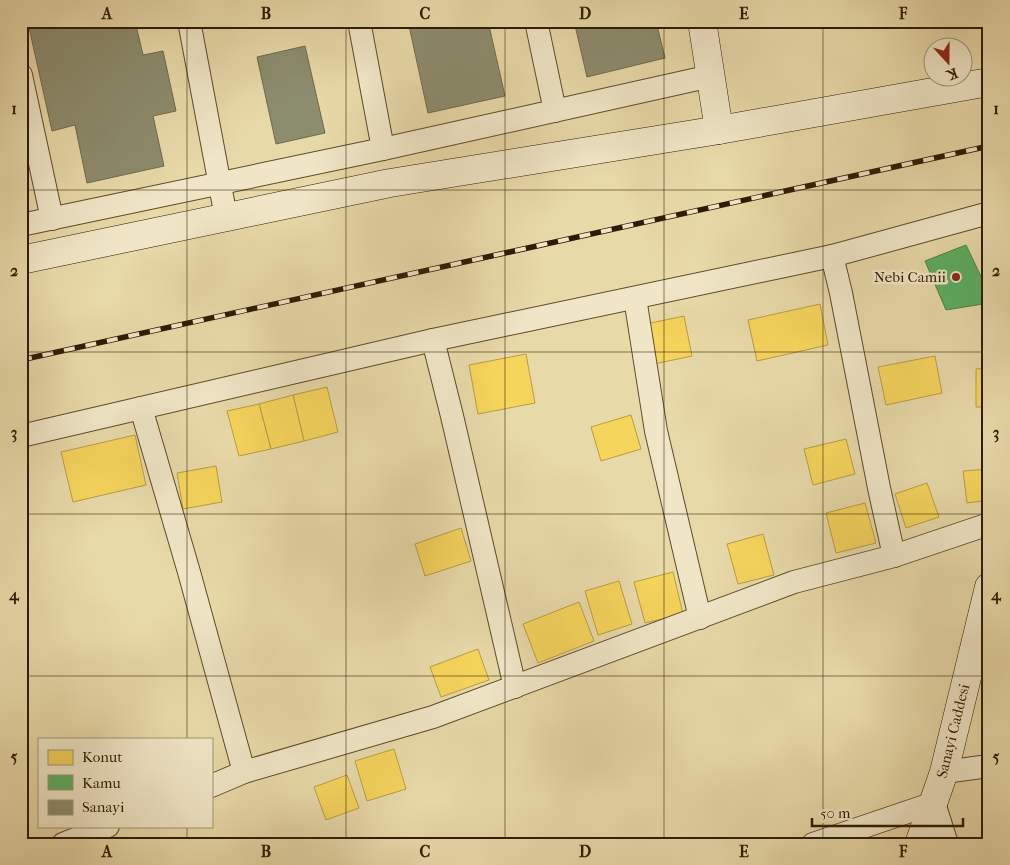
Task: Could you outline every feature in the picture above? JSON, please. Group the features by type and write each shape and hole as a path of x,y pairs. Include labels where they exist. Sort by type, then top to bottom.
{"street":[{"path":"189,21 226,217"},
{"path":"359,21 383,149"},
{"path":"536,21 555,111"},
{"path":"702,21 719,130"},
{"path":"21,75 52,219"},
{"path":"21,226 383,149 711,76"},
{"path":"21,260 390,183 719,130 989,82"},
{"path":"21,436 433,340 832,256 989,213"},
{"path":"832,256 894,556"},
{"path":"635,298 656,431 700,618"},
{"path":"433,340 515,687"},
{"path":"141,408 244,772"},
{"path":"212,786 244,772 433,717 794,582 894,556 989,524"},
{"name":"Sanayi Caddesi","path":"919,844 944,772 989,588"},
{"path":"944,772 989,766"},
{"path":"813,844 934,803 946,844"},
{"path":"62,844 103,828"}],"building: Konut":[{"path":"820,304 828,345 757,361 748,320"},
{"path":"684,316 692,356 654,364 646,324"},
{"path":"526,354 535,403 478,414 469,365"},
{"path":"935,356 942,393 886,405 878,367"},
{"path":"989,368 989,407 976,407 976,369"},
{"path":"327,387 338,432 304,441 293,395"},
{"path":"293,395 304,441 271,449 259,404"},
{"path":"259,404 271,449 239,456 227,411"},
{"path":"631,415 641,449 601,461 591,427"},
{"path":"135,435 146,485 73,502 61,452"},
{"path":"846,439 855,474 813,485 804,449"},
{"path":"216,466 222,502 183,509 177,473"},
{"path":"989,469 989,500 967,503 963,471"},
{"path":"927,483 939,517 906,528 895,494"},
{"path":"865,503 876,543 836,553 826,513"},
{"path":"461,528 471,561 425,576 415,544"},
{"path":"763,534 774,575 738,584 727,544"},
{"path":"673,572 683,614 645,623 634,582"},
{"path":"619,581 632,624 598,635 585,591"},
{"path":"579,602 594,641 538,663 523,624"},
{"path":"478,649 489,680 441,697 430,667"},
{"path":"394,749 406,789 367,801 355,761"},
{"path":"347,775 359,808 326,820 314,787"}],"building: Kamu":[{"name":"Nebi Camii","path":"966,245 989,293 989,303 946,310 925,261"}],"building: Sanayi":[{"path":"38,21 135,21 143,55 163,51 176,111 153,116 164,166 87,183 75,125 52,131 28,23"},
{"path":"408,21 488,21 505,96 428,113"},
{"path":"574,21 656,21 665,58 587,77"},
{"path":"305,46 325,133 276,144 257,57"}],"railway":[{"path":"21,360 989,146"}],"place":[{"name":"Nebi Camii","path":"956,277"}]}
